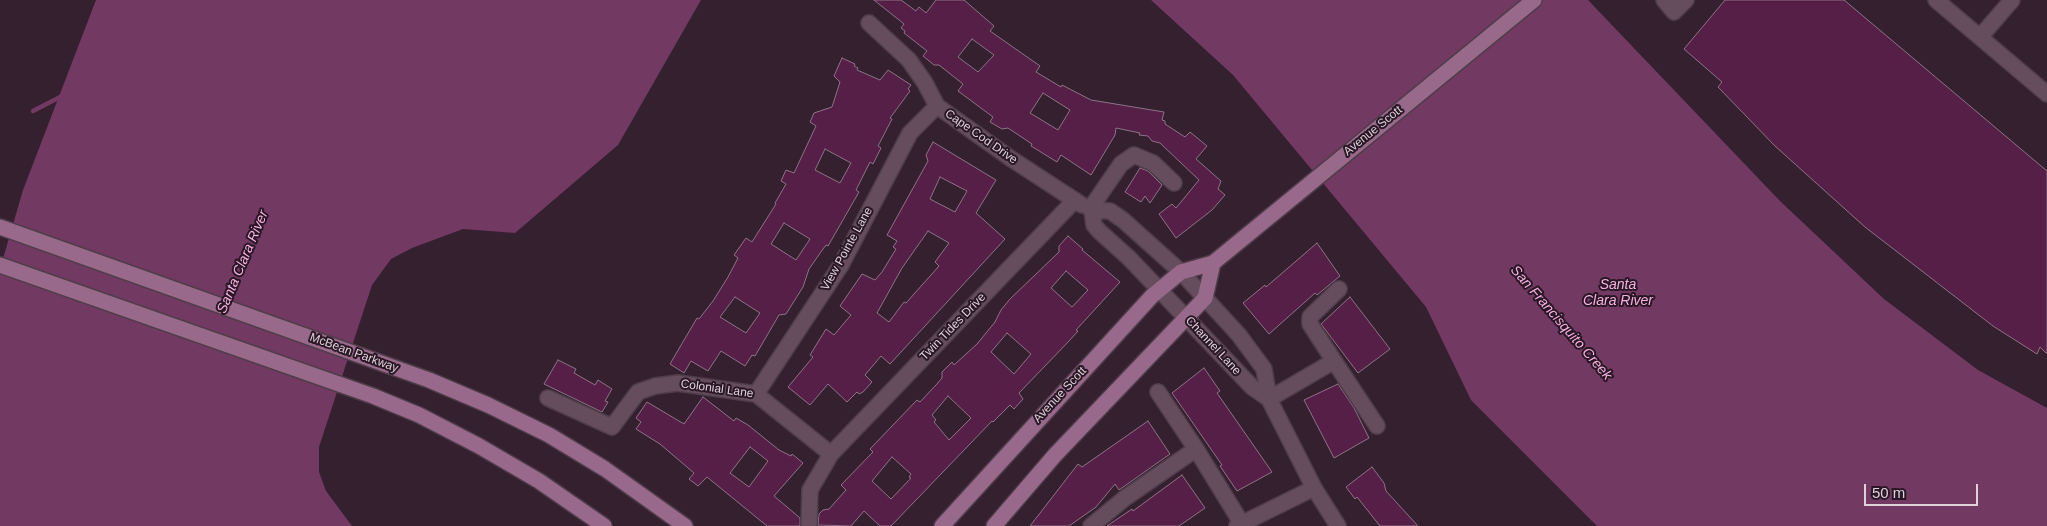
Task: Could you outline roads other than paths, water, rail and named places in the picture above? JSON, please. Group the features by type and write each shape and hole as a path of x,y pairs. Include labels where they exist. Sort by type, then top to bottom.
{"main road":[{"name":"Avenue Scott","path":"942,526 1125,324 1159,290 1181,272 1213,263 1534,0"},
{"name":"McBean Parkway","path":"0,227 384,364 471,398 549,435 605,469 685,526"},
{"path":"994,526 1055,455 1205,298 1213,263"},
{"path":"0,265 373,396 419,416 479,446 539,481 604,526"}],"street":[{"path":"1664,0 1674,12 1686,0"},
{"path":"1936,0 2047,94"},
{"path":"1980,37 2012,0"},
{"name":"Cape Cod Drive","path":"869,22 908,60 926,84 937,106 1091,210 1114,213 1181,272 1239,336 1264,369 1269,398"},
{"name":"View Pointe Lane","path":"756,394 841,265 910,133 937,106"},
{"path":"1159,290 1129,258 1098,231 1094,226 1091,210 1121,164 1134,155 1153,163 1174,182"},
{"name":"Twin Tides Drive","path":"809,525 810,490 831,454 1075,200"},
{"path":"1339,289 1310,316 1310,324 1378,426"},
{"name":"Channel Lane","path":"1159,290 1252,387 1269,398"},
{"path":"1334,361 1269,398 1314,488 1338,526"},
{"name":"Colonial Lane","path":"548,398 612,427 638,392 655,386 688,384 756,394 831,454"},
{"path":"1158,392 1196,449 1240,525 1314,488"},
{"path":"1091,526 1125,498 1196,449"}],"water":[{"name":"Santa Clara River","path":"96,0 701,0 618,145 515,233 463,229 412,248 391,259 372,285 319,447 319,472 326,491 352,526 0,526 0,269 23,190"},
{"name":"Santa Clara River","path":"1151,0 1588,0 1780,201 1884,299 1978,370 2047,408 2047,526 1597,526 1471,400 1426,307 1233,75"}],"waterway":[{"path":"33,111 62,96"}],"water label":[{"name":"San Francisquito Creek","path":"1561,323"}]}
